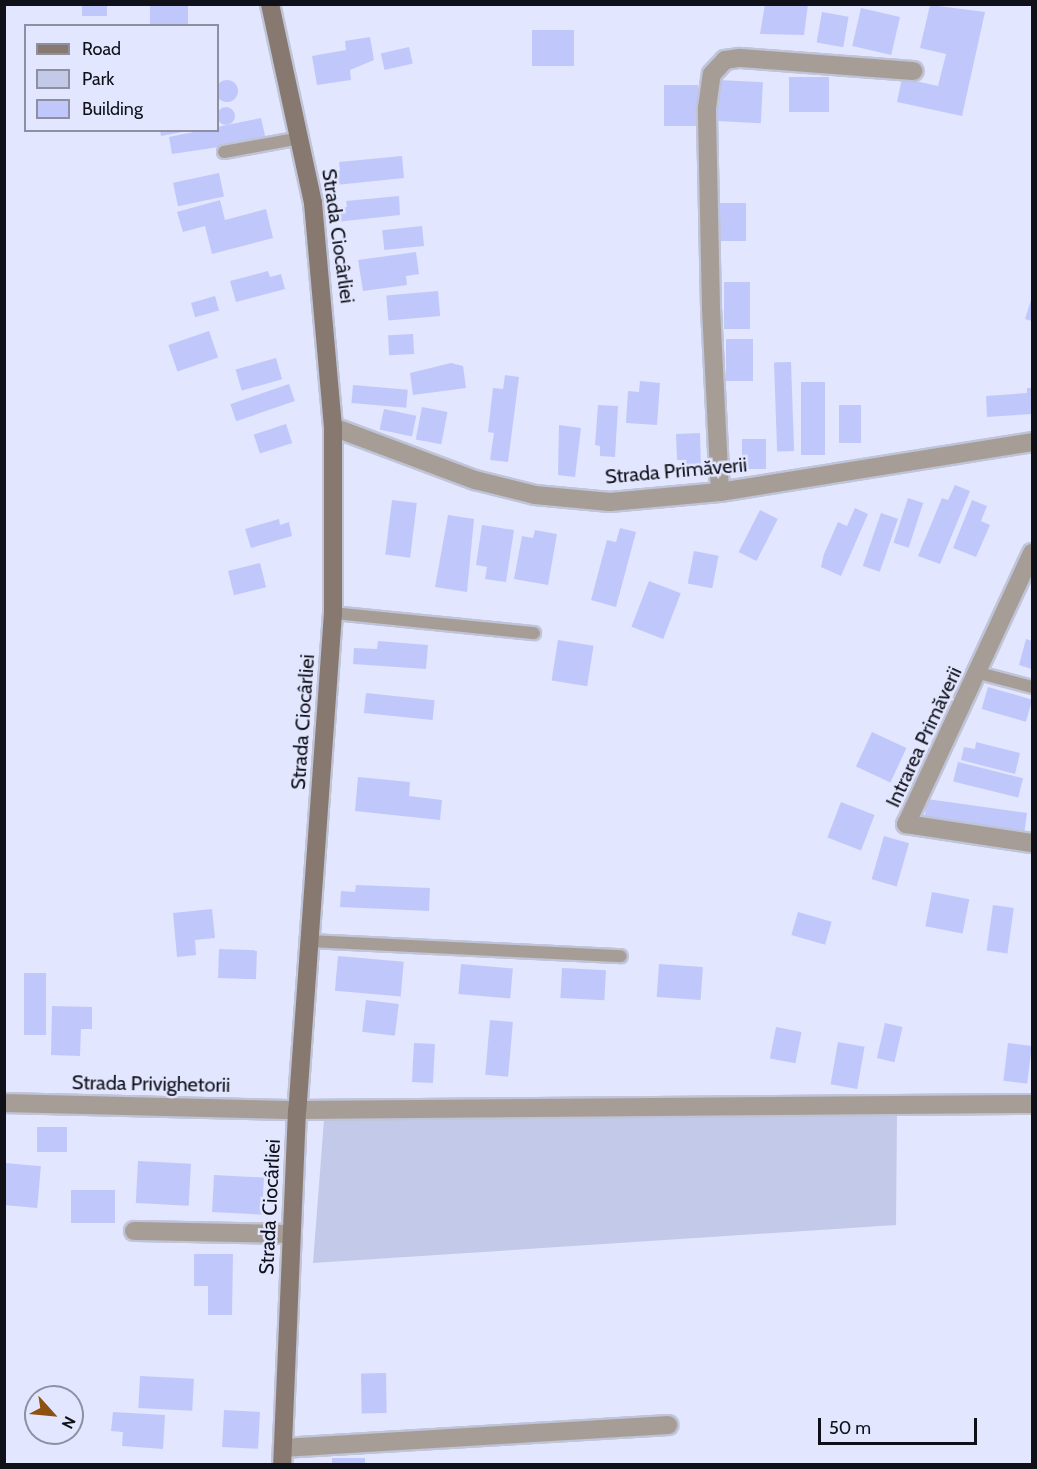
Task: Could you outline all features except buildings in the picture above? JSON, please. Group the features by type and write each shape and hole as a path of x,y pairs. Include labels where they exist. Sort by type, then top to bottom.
{"street":[{"name":"Strada Ciocârliei","path":"270,4 300,138 326,303 333,427 333,613 297,1110 282,1456 668,1425"},
{"path":"720,492 711,295 707,108 712,74 726,60 740,58 914,71"},
{"name":"Strada Primăverii","path":"333,427 475,480 535,495 610,501 720,492 1032,442"},
{"name":"Intrarea Primăverii","path":"1032,553 980,673 906,824 1032,843"},
{"name":"Strada Privighetorii","path":"4,1103 297,1110 1032,1104"},
{"path":"134,1231 291,1234"}],"lane":[{"path":"224,152 300,138"},
{"path":"333,613 534,633"},
{"path":"980,673 1032,687"},
{"path":"310,941 621,956"}],"green space":[{"path":"897,1114 896,1225 313,1263 324,1120"}]}
